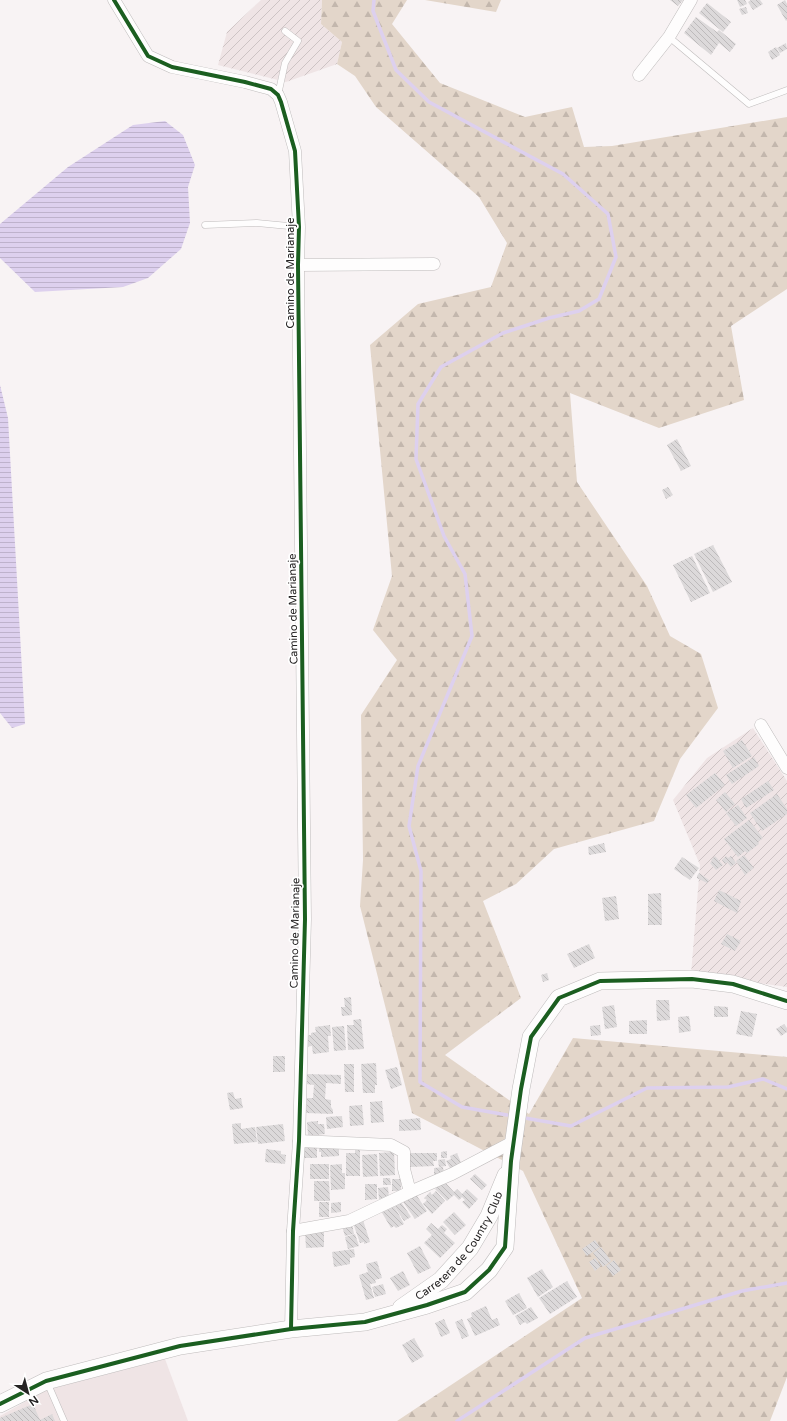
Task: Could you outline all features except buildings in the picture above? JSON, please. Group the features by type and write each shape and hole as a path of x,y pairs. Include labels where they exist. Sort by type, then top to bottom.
{"street":[{"path":"114,0 148,56 172,67 271,89 278,95"},
{"path":"639,75 670,37 691,0"},
{"name":"Camino de Marianaje","path":"278,95 282,102 295,151 299,227 298,266 305,919 299,1142 293,1231 291,1328"},
{"path":"298,266 434,264"},
{"path":"761,725 787,768"},
{"name":"Carretera de Country Club","path":"0,1404 46,1380 180,1346 291,1328 365,1322 427,1305 465,1292 489,1270 505,1247 513,1142 531,1037 558,998 600,981 692,979 733,984 787,1001"},
{"path":"299,1142 391,1145 404,1152 404,1169 410,1192"},
{"path":"293,1231 349,1221 452,1174 513,1142"},
{"name":"Carretera de Country Club","path":"390,1315 441,1280 470,1248 490,1216 511,1162"}],"lane":[{"path":"278,95 285,63 298,41 284,31"},
{"path":"670,37 749,104 787,90"},
{"path":"205,225 257,223 299,227"},
{"path":"46,1380 64,1421"}],"shaded area":[{"path":"261,0 322,0 321,24 342,42 337,64 286,82 218,65 227,32"},
{"path":"165,121 183,135 195,165 188,187 190,223 181,249 148,278 123,287 35,292 0,258 0,224 68,167 133,125"},
{"path":"0,385 8,418 25,724 12,728 0,713"},
{"path":"753,728 787,781 787,987 691,974 700,865 673,800 707,758"},
{"path":"165,1359 188,1421 0,1421 0,1416 46,1390"}],"green space":[{"path":"322,0 407,0 392,24 440,83 525,117 572,107 584,147 612,146 787,117 787,289 731,326 744,400 659,428 570,393 577,482 647,586 670,636 701,654 718,708 680,759 654,821 554,849 516,884 483,901 521,998 445,1055 529,1114 573,1038 787,1057 787,1377 770,1421 397,1421 582,1298 523,1171 412,1113 360,906 363,860 361,715 397,660 373,630 392,576 370,345 418,304 491,287 507,243 479,197 376,107 355,76 337,64 342,42 321,24"},
{"path":"425,0 501,0 496,12"}],"waterway":[{"path":"374,0 373,11 396,70 429,102 563,174 608,214 616,257 599,299 579,311 549,318 503,333 441,367 418,404 416,459 444,536 465,574 472,636 418,766 409,826 421,871 420,1082 462,1107 507,1115"},
{"path":"525,1118 571,1126 647,1088 728,1087 763,1079 787,1089"},
{"path":"457,1421 585,1338 742,1291 787,1283"}],"cycle path":[{"path":"114,0 148,56 172,67 271,89 278,95 281,102 295,151 299,227 298,265 305,919 299,1141 293,1231 291,1329"},
{"path":"0,1404 46,1381 180,1346 291,1329 365,1322 427,1305 465,1292 489,1270 505,1247 511,1161 521,1089 531,1037 559,998 600,981 692,979 733,984 787,1001"}]}
